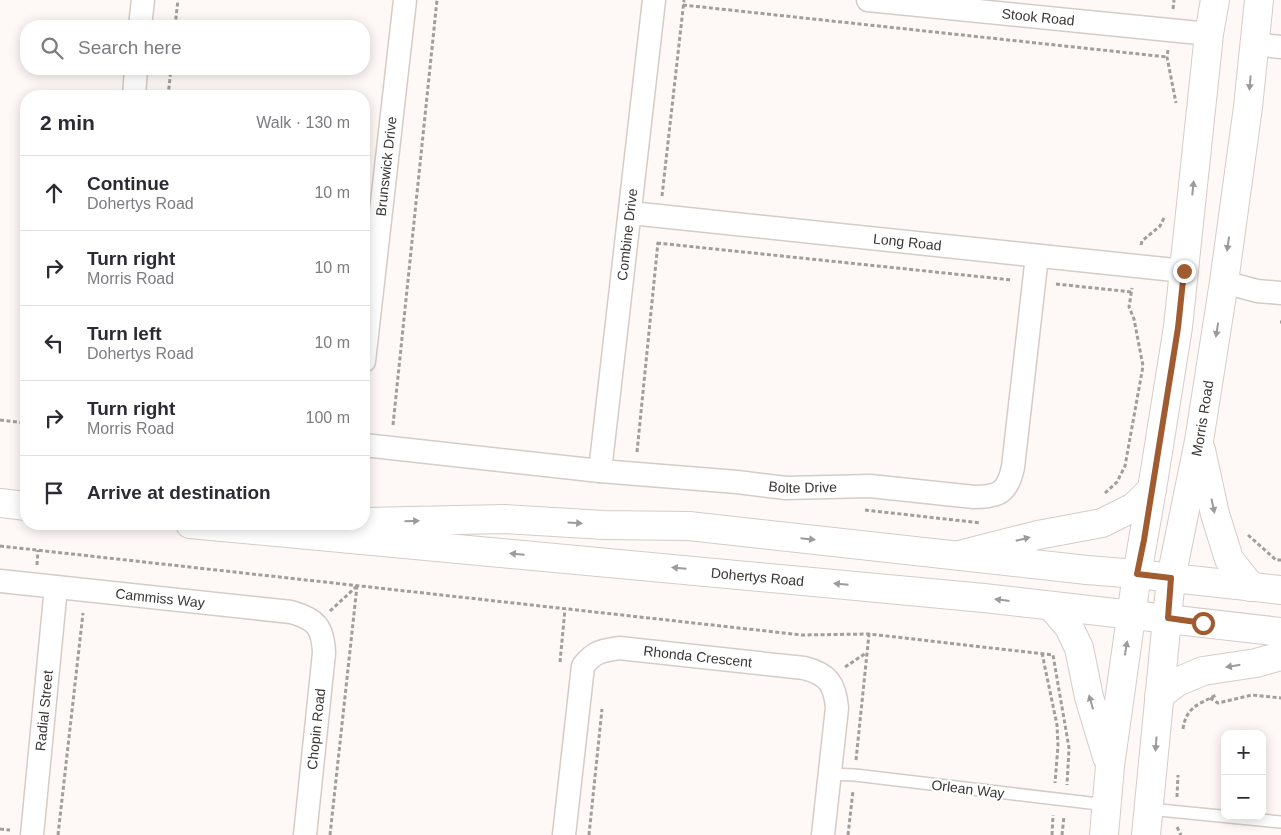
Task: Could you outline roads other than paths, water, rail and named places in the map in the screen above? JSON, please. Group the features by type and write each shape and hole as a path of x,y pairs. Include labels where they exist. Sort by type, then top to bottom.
{"street":[{"path":"141,20 143,0"},
{"name":"Brunswick Drive","path":"370,308 405,0"},
{"name":"Combine Drive","path":"600,471 654,0"},
{"name":"Stook Road","path":"868,0 1209,34"},
{"path":"1104,835 1110,766 1137,574 1178,328 1209,34 1215,0"},
{"name":"Morris Road","path":"1148,822 1171,578 1199,441 1224,282 1248,107 1259,0"},
{"path":"1253,44 1281,47"},
{"path":"134,90 136,75"},
{"name":"Long Road","path":"631,213 1184,271"},
{"name":"Bolte Drive","path":"370,446 600,471 737,482 786,488 870,486 990,497 1002,492 1010,480 1013,467 1037,256"},
{"path":"1184,271 1257,291 1281,293"},
{"path":"1199,441 1215,514 1229,559 1251,587"},
{"path":"958,555 1038,535 1102,523 1134,507 1152,489"},
{"path":"0,503 20,505"},
{"path":"370,522 504,519 604,525 689,526 1281,590"},
{"name":"Dohertys Road","path":"256,530 984,598 1281,632"},
{"name":"Cammiss Way","path":"0,581 291,612 304,616 317,624"},
{"name":"Radial Street","path":"21,833 56,587"},
{"path":"1051,606 1069,627 1079,648 1089,697 1110,766"},
{"name":"Chopin Road","path":"305,835 324,653 324,639 317,624"},
{"name":"Rhonda Crescent","path":"564,835 583,666 592,655 604,650 619,648 804,668 818,671 830,681 836,693 837,708 823,835"},
{"path":"1159,696 1177,682 1203,671 1256,663 1281,656"}],"lane":[{"name":"Orlean Way","path":"830,774 855,775 1107,805"},
{"path":"1148,822 1177,812 1281,822"}]}
